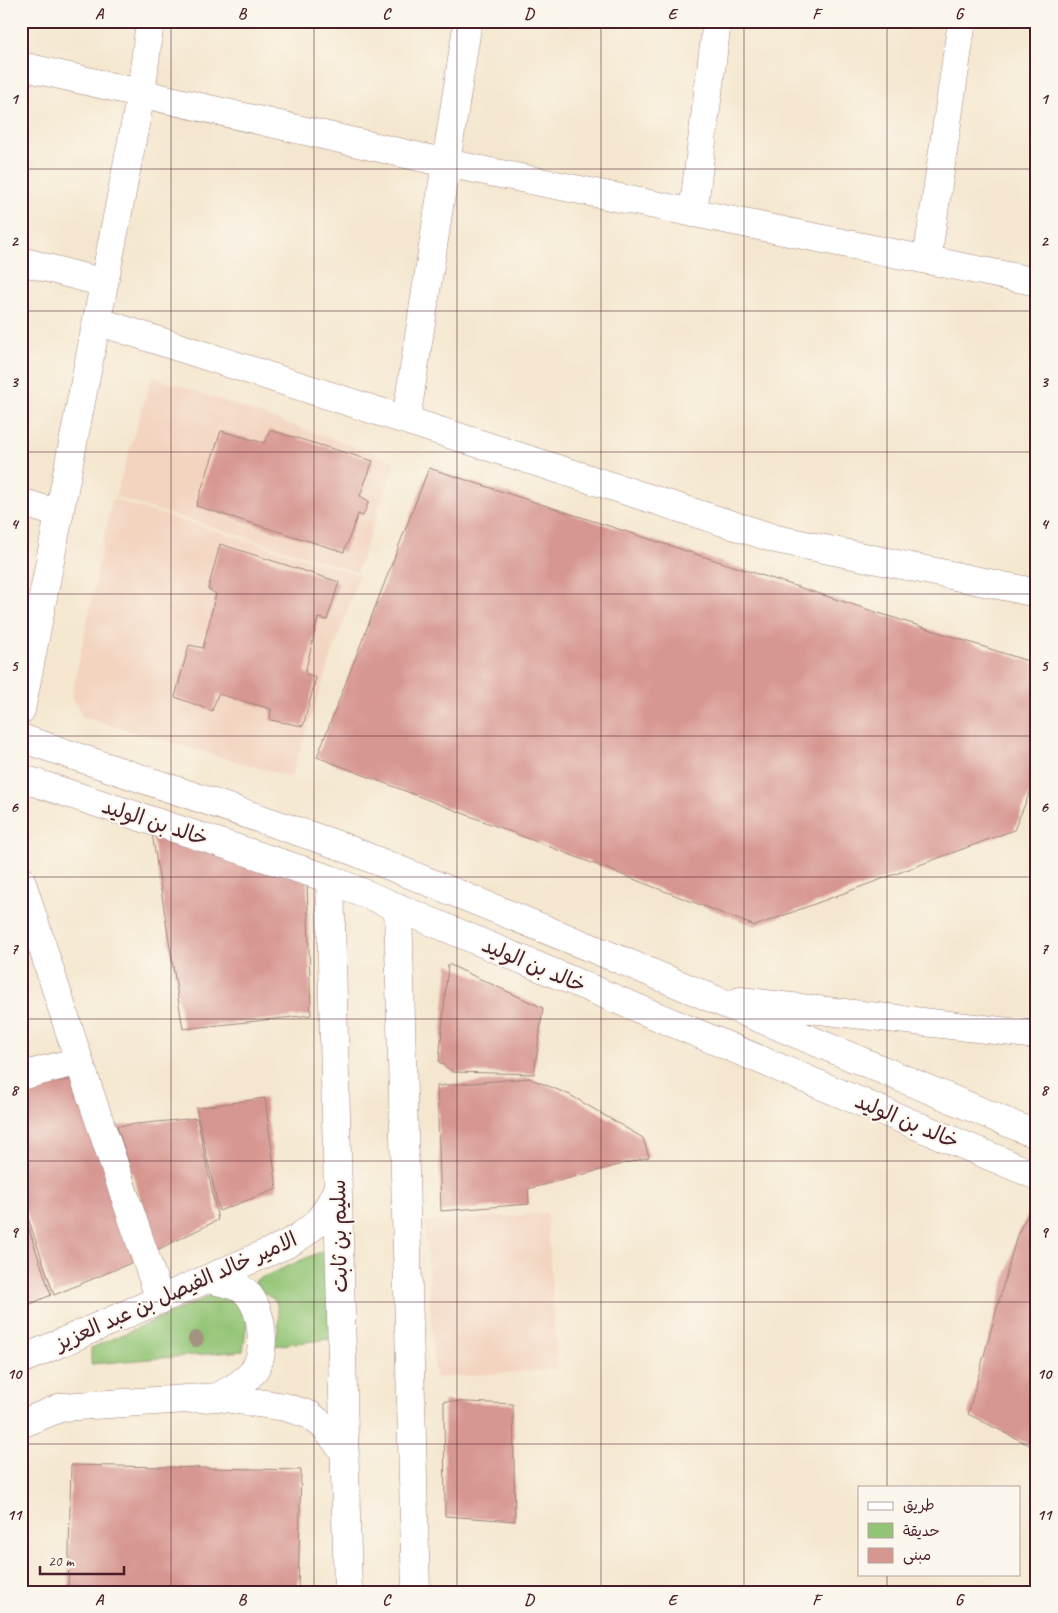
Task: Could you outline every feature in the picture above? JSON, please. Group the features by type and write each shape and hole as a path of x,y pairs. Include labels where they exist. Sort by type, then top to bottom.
{"street":[{"path":"21,710 141,94 150,21"},
{"path":"406,420 468,21"},
{"path":"694,213 716,21"},
{"path":"927,260 962,21"},
{"path":"21,66 446,163 1037,282"},
{"path":"21,261 104,283"},
{"path":"97,321 776,539 1037,593"},
{"path":"21,502 59,514"},
{"name":"خالد بن الوليد","path":"21,738 338,845 711,998 1037,1135"},
{"name":"خالد بن الوليد","path":"21,778 330,879 1037,1176"},
{"name":"سليم بن ثابت","path":"330,879 348,1592"},
{"path":"21,880 160,1300"},
{"path":"398,908 416,1592"},
{"path":"711,998 1037,1035"},
{"path":"21,1076 80,1061"},
{"name":"الامير خالد الفيصل بن عبد العزيز","path":"21,1360 303,1236 323,1215 338,1186"},
{"path":"207,1279 230,1284 246,1292 257,1312 263,1333 259,1357 253,1372 240,1384 218,1397"},
{"path":"21,1424 62,1407 218,1397 285,1407 310,1415 326,1428 345,1453"}],"shaded area":[{"path":"152,376 395,461 357,572 115,497"},
{"path":"112,499 359,575 291,777 82,717 72,696"},
{"path":"547,1213 557,1369 435,1378 425,1222"}],"green space":[{"path":"329,1248 330,1339 264,1347 265,1339 276,1338 278,1315 276,1301 254,1286 256,1280"},
{"path":"226,1289 248,1314 243,1351 91,1364 91,1348"}],"building":[{"path":"270,430 373,461 360,496 369,501 363,516 358,514 344,552 196,506 221,431 264,443"},
{"path":"429,468 1037,664 1037,776 1014,830 755,926 317,757"},
{"path":"220,544 339,582 327,620 318,618 305,673 316,678 303,726 270,720 271,709 218,694 212,711 175,697 189,645 203,648 216,594 208,589"},
{"path":"151,827 307,881 311,1015 183,1029"},
{"path":"448,964 543,1008 534,1074 453,1072 439,1062"},
{"path":"529,1078 570,1095 643,1138 649,1157 528,1189 529,1204 441,1211 437,1086"},
{"path":"78,1079 138,1260 54,1295 21,1197 21,1086"},
{"path":"265,1098 277,1189 219,1211 196,1108"},
{"path":"197,1118 218,1220 157,1250 117,1126"},
{"path":"21,1205 51,1295 21,1308"},
{"path":"1028,1214 1037,1218 1037,1449 968,1414 1017,1235"},
{"path":"444,1401 513,1404 515,1521 445,1516"},
{"path":"71,1465 301,1470 298,1592 68,1592"}]}
